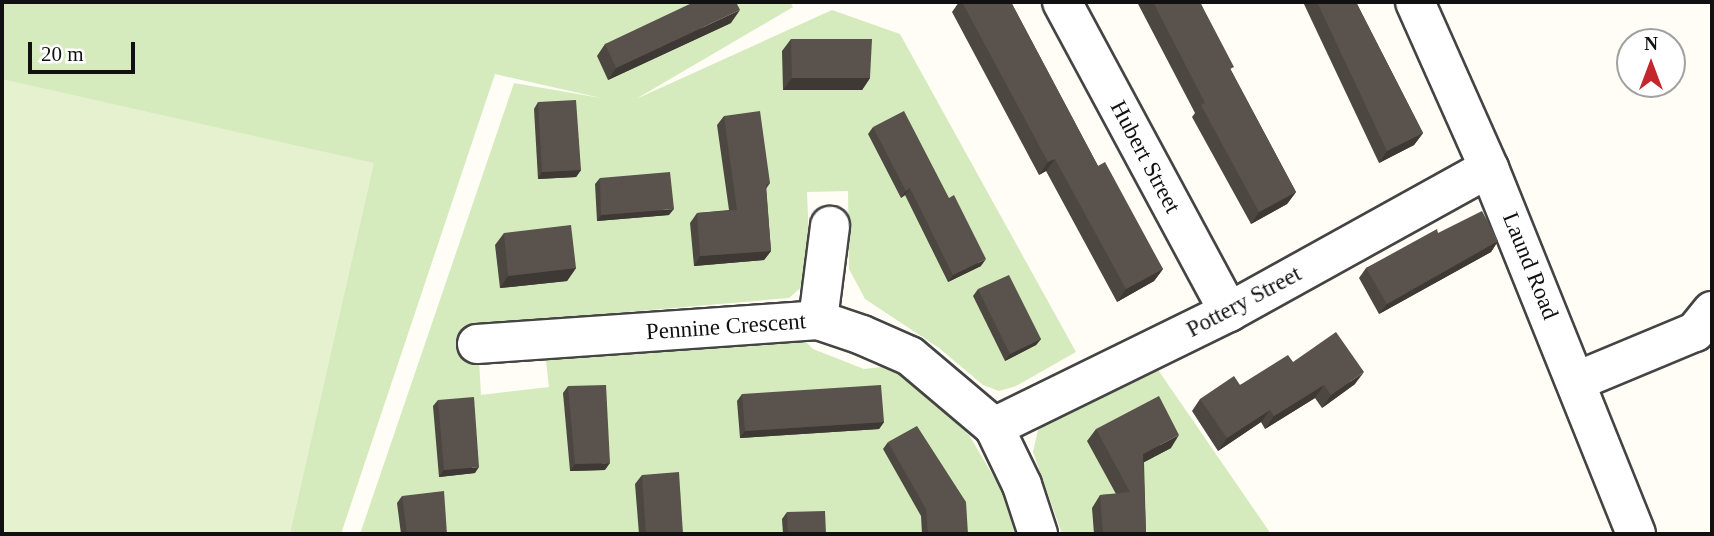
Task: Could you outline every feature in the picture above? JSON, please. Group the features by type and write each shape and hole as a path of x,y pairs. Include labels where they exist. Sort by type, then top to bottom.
{"street":[{"name":"Hubert Street","path":"1062,2 1229,312"},
{"name":"Laund Road","path":"1415,2 1489,168 1577,381 1636,534"},
{"name":"Pottery Street","path":"994,427 1229,312 1489,168"},
{"path":"818,320 830,226"},
{"path":"1577,381 1695,332 1712,311"},
{"name":"Pennine Crescent","path":"477,344 818,320 910,355 994,427 1022,485 1038,534"}],"green space":[{"path":"2,2 790,2 793,7 636,99 832,10 900,34 1076,352 1016,386 999,391 983,385 939,348 865,299 849,269 848,191 807,192 810,265 805,284 789,298 477,325 481,395 549,387 546,361 554,350 799,335 813,349 864,369 889,366 928,394 969,435 1005,496 1017,534 360,534 514,83 601,98 495,74 341,534 2,534"},
{"path":"2,79 374,163 290,534 2,534"},
{"path":"1154,364 1271,534 1062,534 1033,452 1038,430 1055,417"}],"building":[{"path":"694,2 736,2 740,10 616,68 605,44"},
{"path":"962,2 1011,2 1098,166 1105,162 1163,269 1126,289 1055,159 1048,162"},
{"path":"1153,2 1200,2 1234,67 1230,69 1296,192 1259,212 1201,105 1205,103"},
{"path":"1317,2 1356,2 1423,133 1387,151"},
{"path":"791,39 872,39 870,78 792,78"},
{"path":"576,100 581,170 542,172 538,102"},
{"path":"760,111 770,183 766,184 771,251 700,256 697,213 737,210 724,116"},
{"path":"904,111 949,198 954,195 986,259 953,275 910,188 906,191 873,127"},
{"path":"670,172 674,209 601,215 600,178"},
{"path":"1482,211 1498,241 1387,304 1366,268 1437,229 1438,233"},
{"path":"571,225 576,268 508,276 504,233"},
{"path":"1009,275 1041,339 1010,354 978,289"},
{"path":"1336,332 1364,372 1331,395 1324,385 1274,416 1270,410 1227,438 1200,399 1234,376 1240,385 1288,355 1293,362"},
{"path":"606,385 610,463 575,464 568,386"},
{"path":"881,385 884,422 745,431 742,394"},
{"path":"1159,396 1179,435 1143,454 1146,534 1103,534 1100,495 1130,492 1096,429"},
{"path":"474,397 479,467 444,470 438,400"},
{"path":"917,426 966,502 968,534 928,534 926,509 888,442"},
{"path":"679,472 683,534 646,534 642,475"},
{"path":"444,491 447,534 407,534 402,496"},
{"path":"825,511 826,534 788,534 787,512"}]}
